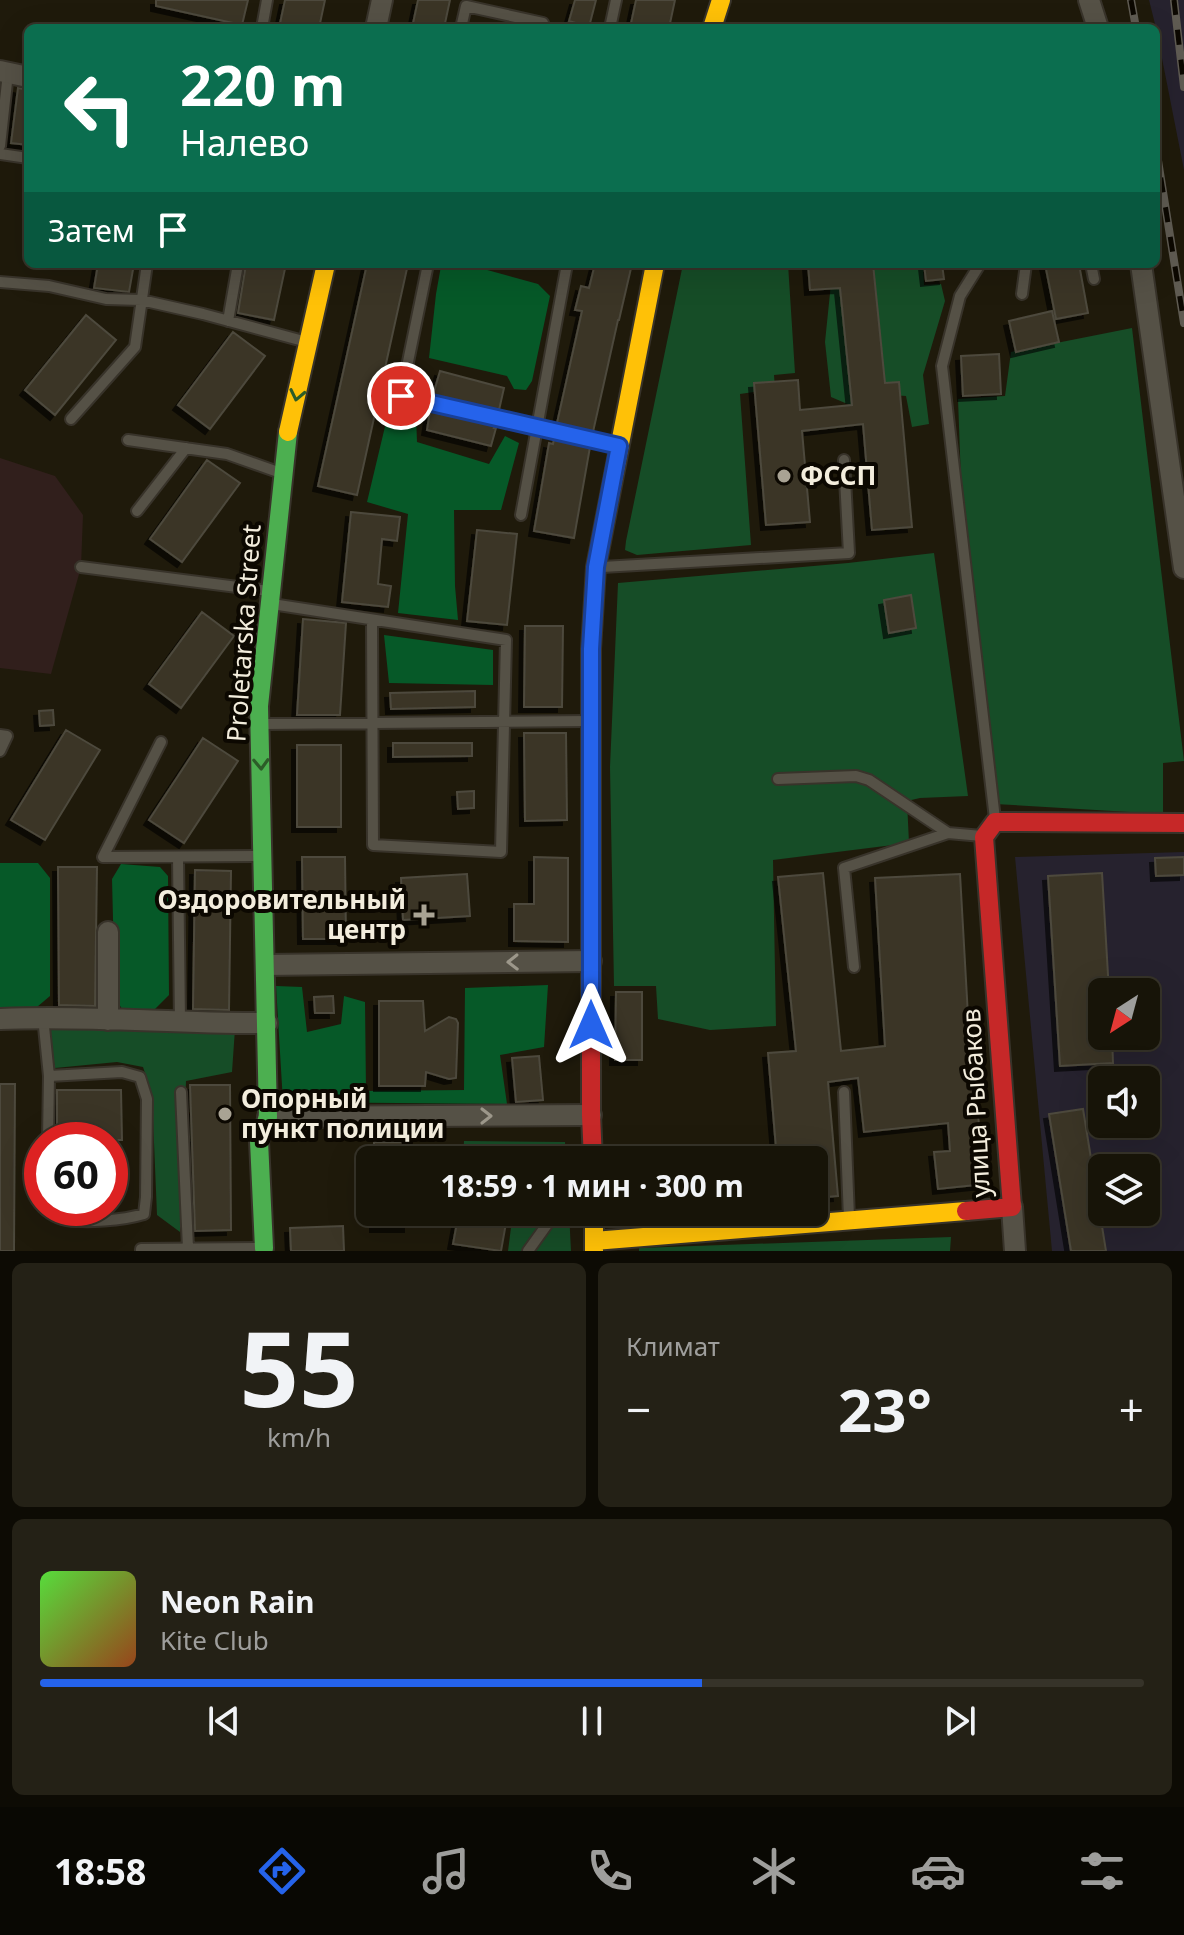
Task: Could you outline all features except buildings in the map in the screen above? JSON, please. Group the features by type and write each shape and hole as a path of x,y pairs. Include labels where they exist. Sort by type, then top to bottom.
{"street":[{"path":"377,24 382,0"},
{"path":"713,24 721,0"},
{"path":"1089,0 1097,24"},
{"name":"Proletarska Street","path":"264,1248 259,1141 268,1117 259,706 286,443 325,268"},
{"path":"592,1146 590,721 596,567 654,268"},
{"path":"1142,268 1184,568"},
{"path":"989,830 1184,823"},
{"name":"улица Рыбаков","path":"594,1246 1012,1207 989,830"},
{"path":"108,932 108,1020"},
{"path":"266,965 591,961"},
{"path":"0,1019 43,1017 267,1023"},
{"path":"268,1117 591,1115"},
{"path":"1012,1207 1015,1251"}],"lane":[{"path":"263,24 267,0"},
{"path":"611,24 616,0"},
{"path":"462,24 467,3 543,23"},
{"path":"0,146 12,73"},
{"path":"0,154 24,157"},
{"path":"71,419 135,347 146,268"},
{"path":"228,321 237,268"},
{"path":"521,515 566,268"},
{"path":"854,967 844,868 948,833 989,830 942,366 960,296 978,268"},
{"path":"1022,294 1025,268"},
{"path":"1092,268 1094,279"},
{"path":"427,269 401,396 619,446"},
{"path":"0,282 49,286 106,299 141,300 309,342"},
{"path":"128,440 227,454 283,474"},
{"path":"137,511 186,448"},
{"path":"596,567 849,553 844,460"},
{"path":"81,567 270,598 372,620 506,640 501,852 373,845 372,620"},
{"path":"260,724 590,721"},
{"path":"0,735 7,736 0,751"},
{"path":"161,742 103,857 263,856"},
{"path":"778,779 856,776 869,780 948,833"},
{"path":"178,857 180,1022"},
{"path":"43,1017 49,1076 48,1122"},
{"path":"49,1076 122,1072 140,1077 147,1099 146,1197 144,1214 128,1217"},
{"path":"181,1092 188,1248"},
{"path":"844,1092 849,1220"},
{"path":"528,1251 546,1226"},
{"path":"141,1251 264,1248"}],"shaded area":[{"path":"1149,0 1184,0 1184,170 1160,48 1160,24 1155,24"},
{"path":"0,458 55,476 83,515 81,567 51,674 0,668"},
{"path":"1184,852 1184,1251 1052,1251 1015,857"}],"green space":[{"path":"441,268 480,268 538,284 550,296 532,381 526,390 514,389 507,376 429,358"},
{"path":"682,268 788,268 795,373 774,375 775,389 740,394 751,545 637,555 625,550"},
{"path":"833,268 923,268 924,285 941,284 945,301 923,375 929,424 912,427 906,396 892,395 857,408 831,397 825,342"},
{"path":"1132,328 1184,761 1163,763 1163,814 995,804 963,536 958,399 1005,396 1011,352"},
{"path":"388,414 416,415 417,442 489,464 505,436 519,443 501,510 454,510 458,620 398,613 408,514 367,502"},
{"path":"934,553 968,796 907,801 909,843 773,860 776,1026 710,1030 658,1019 656,986 614,986 610,767 618,583"},
{"path":"384,635 493,650 493,685 389,683"},
{"path":"0,863 38,863 50,878 50,996 37,1007 0,1009"},
{"path":"121,864 160,867 168,876 169,995 152,1012 124,1012 115,998 112,879"},
{"path":"548,985 544,1047 500,1055 507,1104 283,1102 276,986 302,987 307,1032 341,1024 344,996 365,1002 366,1091 464,1090 465,988"},
{"path":"48,1028 235,1029 232,1072 186,1081 180,1232 157,1215 152,1094 143,1067 117,1062 55,1068"},
{"path":"464,1141 565,1142 565,1146 464,1146"},
{"path":"511,1226 570,1226 571,1251 508,1251"},
{"path":"951,1237 950,1251 639,1251 639,1248"}],"railway":[{"path":"1131,0 1135,24"},
{"path":"1174,0 1184,87"},
{"path":"1160,173 1184,323"}],"traffic: fast":[{"path":"264,1248 259,1141 268,1117 259,706 288,432"}],"traffic: slow":[{"path":"713,24 721,0"},
{"path":"288,432 325,268"},
{"path":"591,859 591,649 596,567 654,268"},
{"path":"594,1241 966,1211"},
{"path":"594,1226 594,1251"}],"traffic: jam":[{"path":"966,1211 1012,1207 984,837 995,822 1184,823"},
{"path":"591,859 592,1146"}],"place":[{"name":"ФССП","path":"784,476"},
{"name":"Оздоровительный центр","path":"424,915"},
{"name":"Опорный пункт полиции","path":"225,1114"}],"route":[{"path":"401,396 619,446 596,567 591,649 591,1025"}]}
